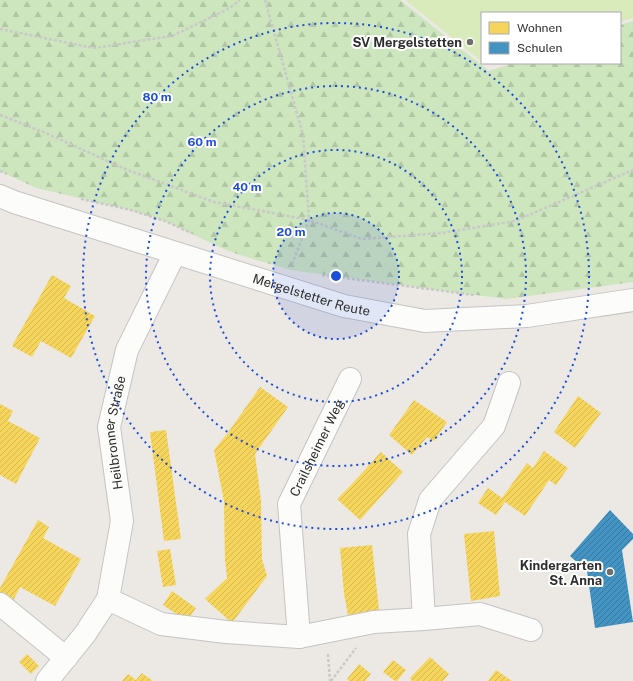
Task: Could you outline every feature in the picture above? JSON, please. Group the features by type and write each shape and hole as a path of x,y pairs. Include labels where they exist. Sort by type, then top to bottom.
{"street":[{"name":"Mergelstetter Reute","path":"0,196 14,202 344,306 425,321 527,316 633,300"},
{"name":"Heilbronner Straße","path":"47,681 84,634 108,599 122,521 109,427 127,350 175,252"},
{"name":"Crailsheimer Weg","path":"299,637 289,504 350,379"},
{"path":"424,619 419,534 430,500 494,426 509,383"},
{"path":"108,599 161,624 226,632 299,637 374,622 480,614 531,630"},
{"path":"0,604 66,658"}],"path":[{"path":"0,29 94,48 172,36 228,9 240,0"},
{"path":"265,0 304,135 309,220 290,270"},
{"path":"0,115 46,133 125,169 214,202 309,220 362,239 442,233 515,220 633,170"},
{"path":"0,171 12,176"},
{"path":"74,197 131,210 165,221 198,237"},
{"path":"320,274 476,296"},
{"path":"330,681 374,622"},
{"path":"325,632 330,681"}],"green space":[{"path":"0,0 400,0 489,71 510,64 621,64 621,25 633,21 633,282 506,299 290,270 237,254 165,221 131,210 36,188 0,171"},
{"name":"SV Mergelstetten","path":"405,0 633,0 633,18 621,22 621,12 481,12 481,61"}],"building: Wohnen":[{"path":"52,275 71,286 64,298 95,316 71,358 41,341 32,357 12,346"},
{"path":"260,387 288,407 255,454 261,501 262,559 267,576 232,623 205,599 227,578 225,560 224,501 214,450"},
{"path":"578,396 601,413 575,448 554,432"},
{"path":"414,400 447,422 434,441 427,437 412,455 389,435"},
{"path":"0,404 13,411 8,421 40,438 16,484 0,475"},
{"path":"166,430 181,539 164,541 150,432"},
{"path":"544,451 568,468 556,485 549,480 525,516 505,502 496,515 478,503 488,488 502,498 527,463 533,468"},
{"path":"381,452 403,472 360,520 337,499"},
{"path":"38,520 49,527 43,538 81,559 55,606 20,587 13,601 0,593 0,588"},
{"path":"494,531 500,596 471,601 464,534"},
{"path":"372,545 379,610 348,616 344,593 340,548"},
{"path":"170,549 176,585 163,587 157,551"},
{"path":"172,591 196,608 187,621 163,605"},
{"path":"27,654 39,666 31,674 19,662"},
{"path":"430,657 449,674 443,681 412,681 410,678"},
{"path":"393,660 406,670 397,681 383,672"},
{"path":"359,664 371,674 365,681 349,681 347,679"},
{"path":"496,670 512,681 488,681"},
{"path":"142,673 153,681 122,681 128,674 136,680"}],"building: Schulen":[{"path":"610,510 633,534 633,539 622,550 633,622 595,628 587,571 570,556"}],"place":[{"name":"SV Mergelstetten","path":"470,42"},
{"name":"Kindergarten St. Anna","path":"610,572"}]}
